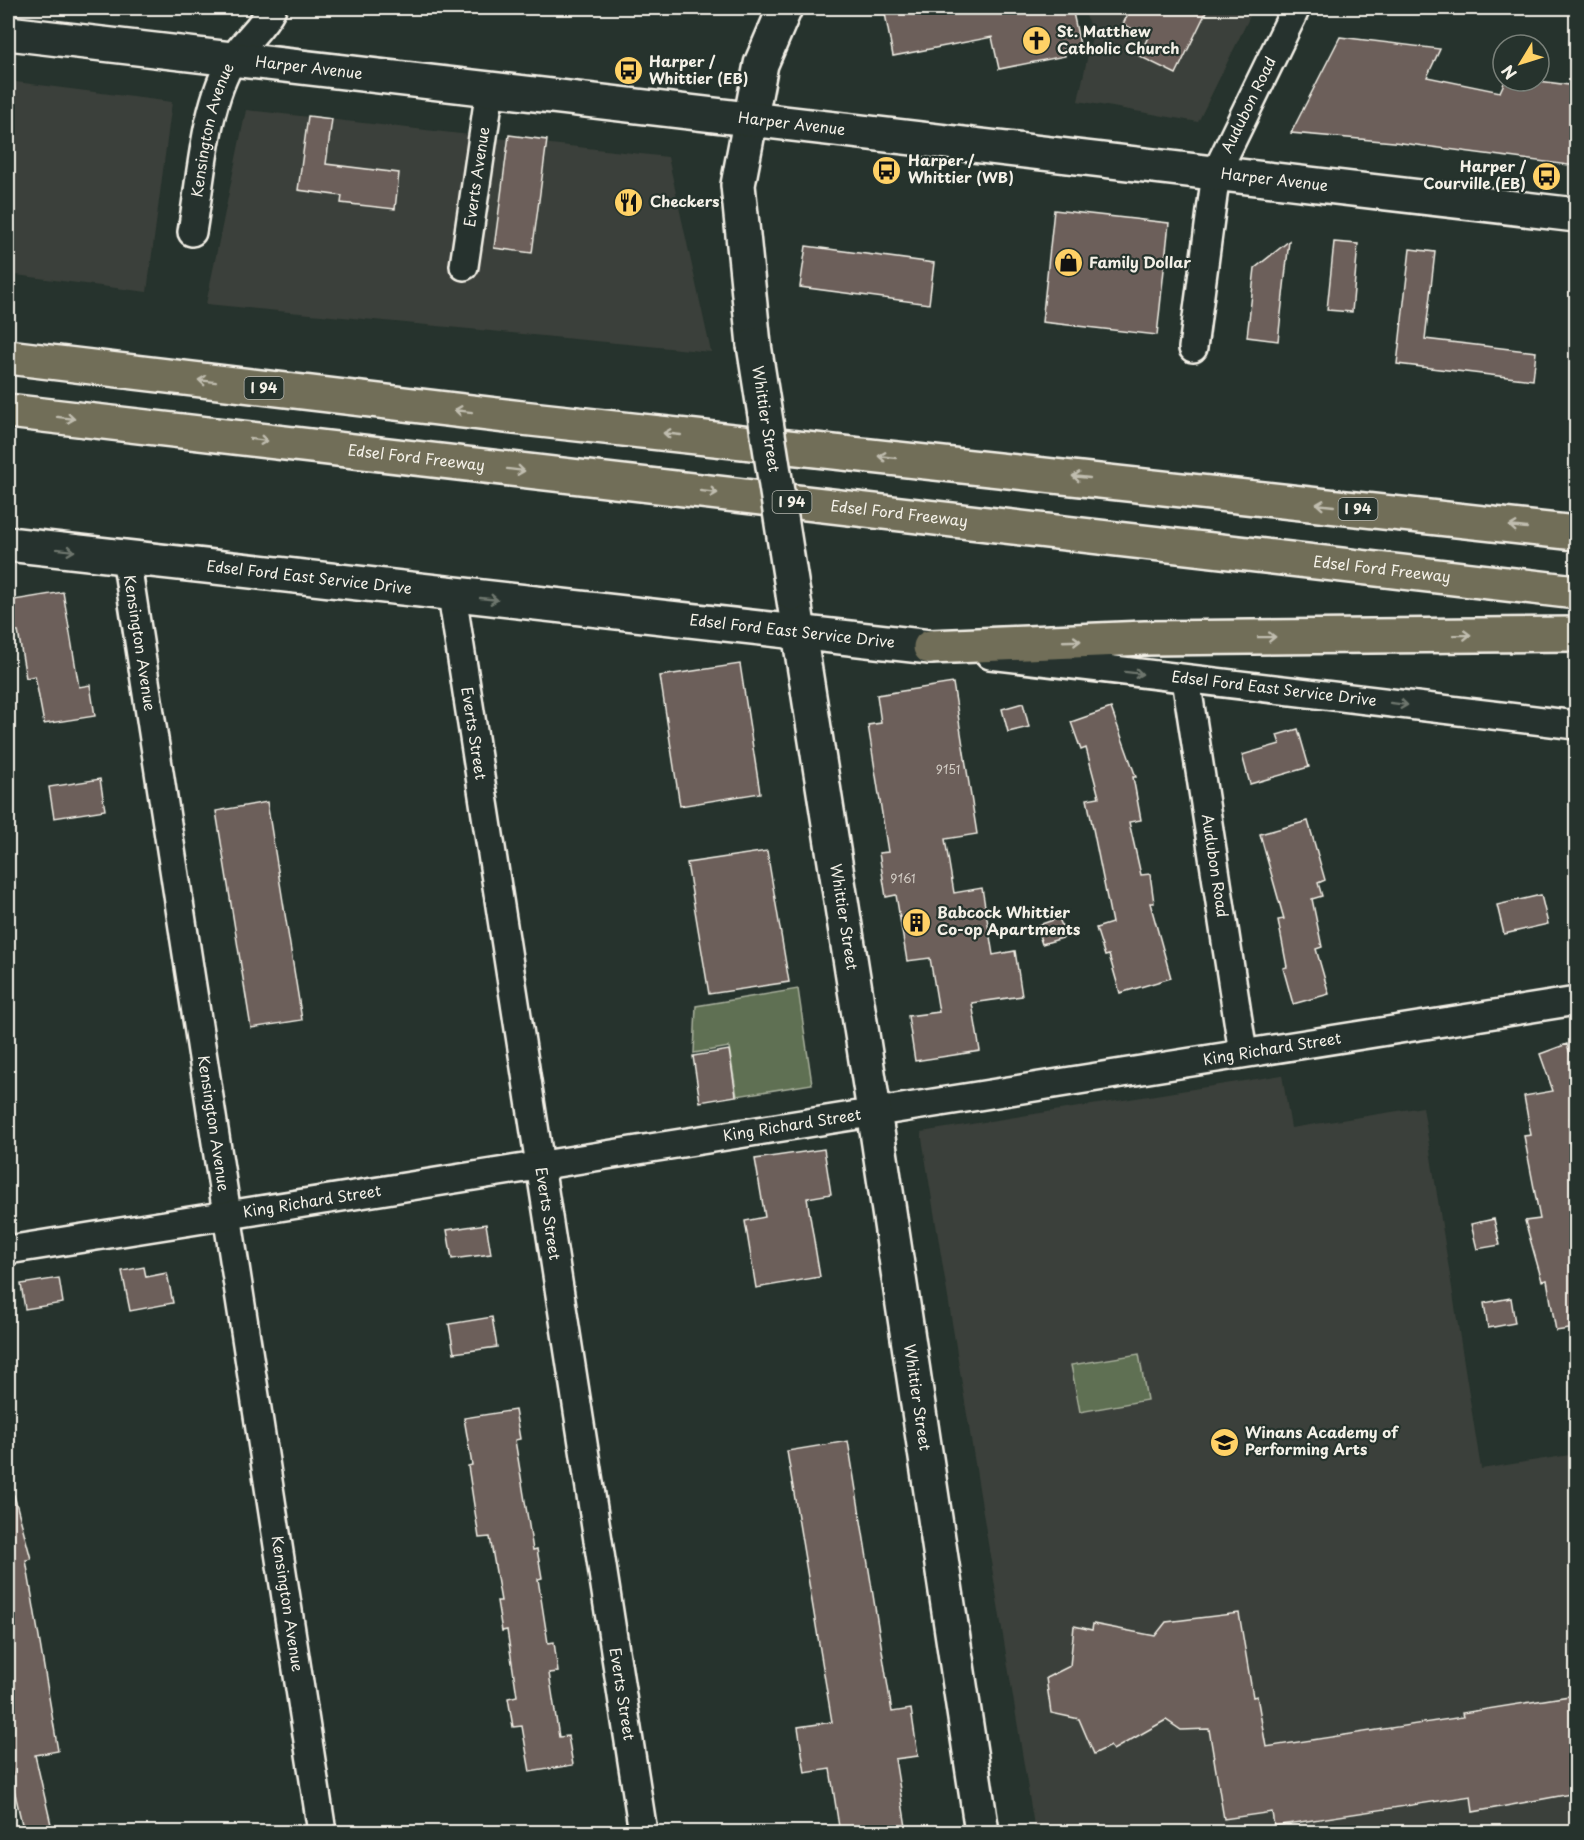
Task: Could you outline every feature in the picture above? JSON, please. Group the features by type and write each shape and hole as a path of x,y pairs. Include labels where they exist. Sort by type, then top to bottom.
{"highway":[{"name":"I 94","path":"8,357 512,417 1576,533"},
{"name":"Edsel Ford Freeway","path":"8,411 1576,592"},
{"path":"930,647 1144,639 1576,634"}],"street":[{"name":"Kensington Avenue","path":"192,232 214,97 233,58 264,22 272,8"},
{"name":"Whittier Street","path":"785,8 761,64 738,185 754,345 874,1111 982,1833"},
{"name":"Audubon Road","path":"1193,348 1216,173 1296,8"},
{"name":"Harper Avenue","path":"8,33 1576,215"},
{"name":"Everts Avenue","path":"464,266 490,89"},
{"name":"Edsel Ford East Service Drive","path":"8,544 452,595 799,631 1576,725"},
{"name":"Kensington Avenue","path":"126,557 322,1833"},
{"name":"Everts Street","path":"452,595 643,1833"},
{"name":"Audubon Road","path":"1186,679 1243,1053"},
{"name":"King Richard Street","path":"8,1250 1576,1001"}],"shaded area":[{"path":"1084,8 1254,8 1198,122 1078,101 1092,36"},
{"path":"8,81 172,102 147,292 8,274"},
{"path":"246,110 668,157 711,352 206,304"},
{"name":"Winans Academy of Performing Arts","path":"1282,1075 1291,1128 1423,1107 1481,1469 1576,1454 1576,1829 1557,1832 1035,1832 921,1132"}],"green space":[{"path":"798,989 812,1084 737,1096 729,1047 694,1053 696,1006"},
{"path":"1139,1354 1147,1400 1080,1412 1071,1365"}],"building":[{"name":"St. Matthew Catholic Church","path":"884,8 1072,8 1080,45 1064,48 1065,56 999,69 992,37 893,56"},
{"path":"1131,8 1208,8 1176,74 1139,56 1148,37 1123,24"},
{"path":"1340,37 1440,49 1427,77 1491,90 1491,93 1551,93 1551,83 1576,86 1576,166 1394,142 1291,133"},
{"path":"308,116 332,119 326,164 399,173 395,209 341,203 342,196 298,190"},
{"path":"509,135 547,140 532,253 494,248"},
{"path":"1054,210 1169,223 1157,335 1042,322"},
{"path":"1289,241 1278,341 1247,337 1255,268"},
{"path":"1334,242 1358,244 1352,312 1327,310"},
{"path":"806,246 934,263 929,304 800,287"},
{"path":"1410,249 1435,252 1425,339 1536,352 1533,380 1397,364"},
{"path":"63,592 79,687 90,685 95,716 44,724 35,676 26,678 18,631 13,632 8,601"},
{"path":"740,664 760,793 680,806 660,676"},
{"path":"953,683 977,834 945,839 954,893 982,888 993,955 1015,951 1022,996 972,1003 980,1051 915,1061 908,1016 939,1012 930,958 907,961 896,895 886,897 879,853 888,852 868,725 881,723 877,695"},
{"path":"1023,703 1029,727 1008,732 1002,709"},
{"path":"1111,708 1136,777 1133,777 1141,820 1129,822 1141,875 1150,874 1154,903 1150,903 1171,978 1120,993 1109,955 1105,956 1096,928 1112,923 1087,799 1099,797 1086,748 1081,750 1071,722"},
{"path":"1298,729 1309,767 1250,784 1242,755 1280,744 1277,735"},
{"path":"100,779 105,810 54,818 49,787"},
{"path":"267,802 302,1020 251,1028 216,811"},
{"path":"1308,821 1325,880 1318,883 1322,896 1312,899 1322,947 1316,949 1329,994 1293,1004 1283,968 1287,967 1278,920 1284,919 1260,834"},
{"path":"767,851 789,982 709,994 687,863"},
{"path":"1541,895 1548,924 1504,934 1497,905"},
{"path":"1059,918 1066,937 1042,944 1036,926"},
{"path":"1567,1044 1576,1073 1576,1100 1572,1101 1575,1118 1570,1118 1576,1150 1576,1328 1556,1331 1547,1280 1542,1281 1525,1221 1540,1219 1524,1136 1531,1135 1524,1096 1553,1091 1540,1054"},
{"path":"729,1050 736,1096 700,1102 693,1056"},
{"path":"824,1149 831,1194 807,1198 820,1277 756,1288 745,1221 765,1217 755,1159"},
{"path":"1494,1219 1500,1245 1477,1249 1471,1224"},
{"path":"486,1224 491,1254 452,1259 447,1230"},
{"path":"144,1267 146,1277 167,1273 173,1303 130,1311 122,1271"},
{"path":"59,1278 63,1303 25,1309 21,1284"},
{"path":"1511,1298 1515,1323 1488,1328 1484,1303"},
{"path":"492,1317 497,1347 454,1353 449,1324"},
{"path":"515,1410 520,1439 515,1440 533,1550 537,1549 542,1578 538,1579 548,1643 554,1642 558,1672 549,1673 559,1737 568,1736 573,1765 530,1772 522,1726 513,1727 508,1698 517,1696 507,1630 502,1631 497,1601 501,1601 490,1537 479,1538 468,1466 472,1465 464,1418"},
{"path":"848,1441 892,1712 911,1709 918,1756 895,1759 907,1833 840,1833 830,1769 805,1773 798,1727 832,1722 787,1451"},
{"path":"14,1495 31,1559 26,1560 58,1751 35,1755 53,1833 24,1833 11,1776 13,1775 8,1748 8,1496"},
{"path":"1239,1613 1253,1697 1257,1696 1266,1747 1463,1717 1462,1713 1576,1695 1576,1793 1473,1812 1471,1796 1274,1826 1272,1812 1224,1819 1209,1729 1181,1730 1166,1720 1113,1750 1110,1746 1094,1754 1079,1719 1051,1713 1046,1678 1070,1666 1074,1626 1092,1630 1093,1624 1155,1636 1166,1622"}],"place":[{"name":"St. Matthew Catholic Church","path":"1036,41"},
{"name":"Harper / Whittier (EB)","path":"628,71"},
{"name":"Harper / Whittier (WB)","path":"887,170"},
{"name":"Harper / Courville (EB)","path":"1547,176"},
{"name":"Checkers","path":"629,202"},
{"name":"Family Dollar","path":"1068,263"},
{"name":"Babcock Whittier Co-op Apartments","path":"916,922"},
{"name":"Winans Academy of Performing Arts","path":"1224,1442"}]}
